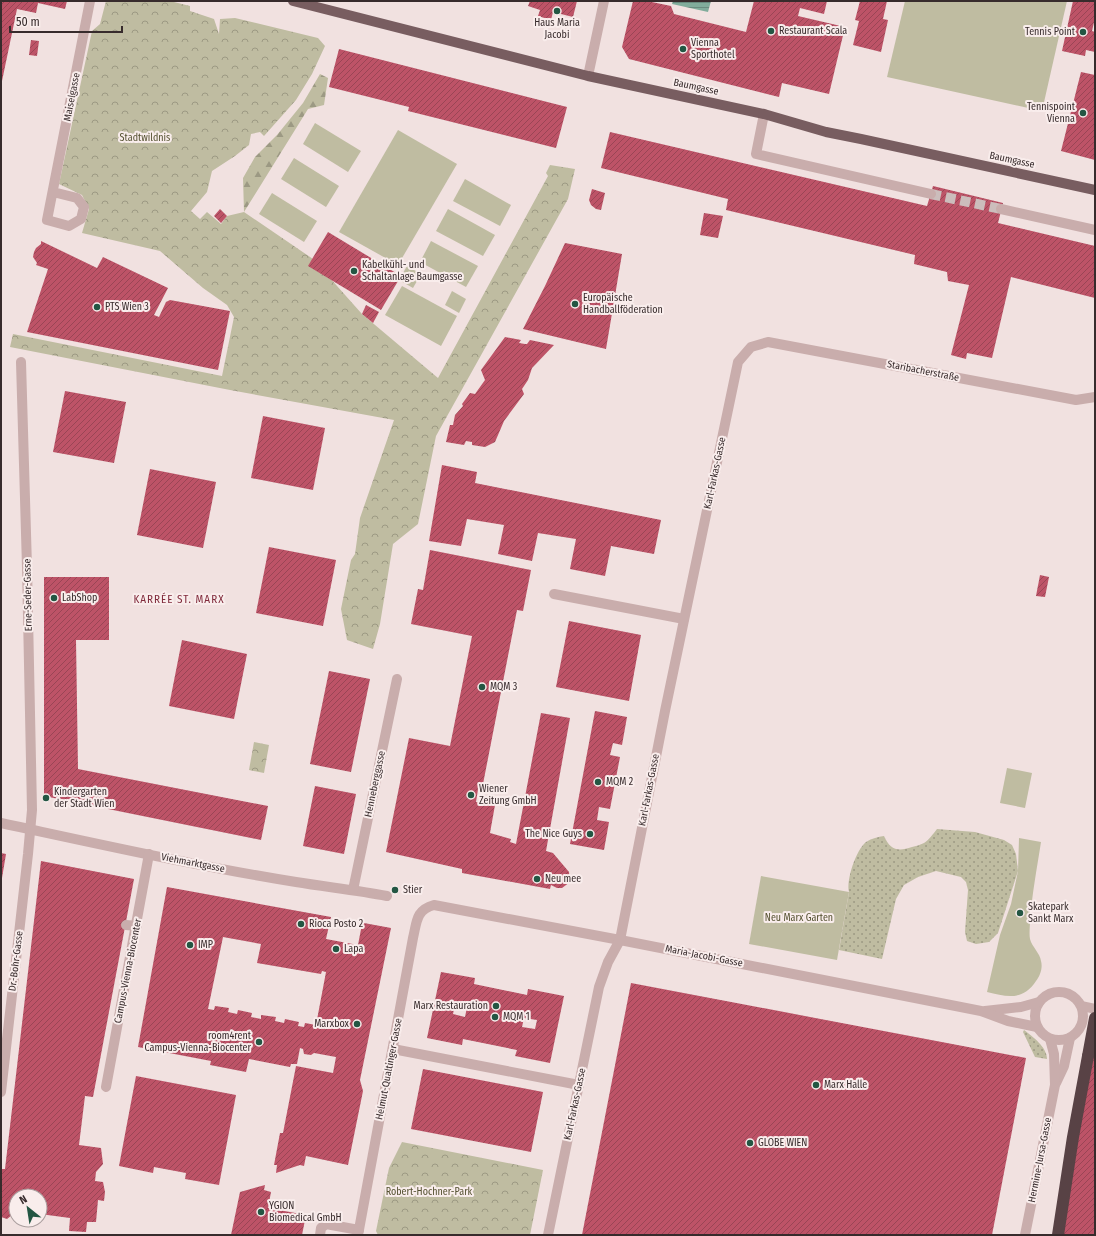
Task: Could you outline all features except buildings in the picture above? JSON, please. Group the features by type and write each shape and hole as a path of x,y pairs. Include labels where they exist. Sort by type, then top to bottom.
{"highway":[{"path":"1058,1235 1073,1137 1095,1018"}],"main road":[{"name":"Baumgasse","path":"293,1 588,76 764,114 840,135 1095,190"}],"street":[{"name":"Maiselgasse","path":"53,192 90,1"},
{"path":"588,76 604,1"},
{"path":"764,114 756,154 930,194"},
{"path":"1001,209 1095,230"},
{"name":"Staribacherstraße","path":"751,346 768,342 1076,400 1095,397"},
{"name":"Karl-Farkas-Gasse","path":"548,1235 602,975 620,940 664,711 738,362 751,346"},
{"name":"Erne-Seder-Gasse","path":"21,362 32,810 30,829"},
{"path":"554,594 684,619"},
{"name":"Henneberggasse","path":"353,890 397,679"},
{"name":"Viehmarktgasse","path":"1,823 149,854 297,882 387,896"},
{"name":"Dr.-Bohr-Gasse","path":"1,1092 30,829"},
{"name":"Campus-Vienna-Biocenter","path":"106,1087 137,926 149,854"},
{"name":"Maria-Jacobi-Gasse","path":"426,907 434,905 620,940 981,1012 1008,1021 1037,1026"},
{"name":"Helmut-Qualtinger-Gasse","path":"359,1233 419,913 426,907"},
{"path":"126,924 137,926"},
{"path":"1079,1030 1083,1023 1084,1016 1082,1006 1072,995 1065,992 1051,993 1039,1002 1035,1016 1037,1026 1040,1032 1050,1039 1061,1040 1070,1038 1079,1030 1095,1024"},
{"name":"Maria-Jacobi-Gasse","path":"981,1012 1021,1007 1039,1002"},
{"path":"1082,1006 1095,1009"},
{"name":"Hermine-Jursa-Gasse","path":"1055,1085 1064,1066 1070,1038"},
{"name":"Hermine-Jursa-Gasse","path":"1025,1235 1055,1085 1054,1054 1050,1039"},
{"path":"393,1049 579,1085"},
{"path":"320,1235 321,1228 326,1224 359,1233"}],"green space":[{"name":"Stadtwildnis","path":"106,1 170,1 190,6 190,11 214,19 219,34 220,19 235,18 318,38 325,46 312,74 296,100 264,136 260,132 251,134 249,145 212,171 207,192 191,211 200,219 207,212 221,224 227,216 244,212 313,259 362,314 438,378 548,176 546,173 550,165 575,169 568,199 436,436 418,524 393,544 380,624 373,649 347,640 341,609 351,560 355,554 360,518 394,420 10,347 13,334 222,376 234,317 227,305 203,288 160,251 82,233 89,209 82,195 59,184 92,31 100,24"},
{"path":"905,1 1067,1 1042,111 887,77"},
{"path":"320,74 328,78 324,105 308,109 244,212 243,178 255,157 277,135 303,103"},
{"path":"315,123 361,151 348,172 303,144"},
{"path":"398,130 457,164 398,265 339,232"},
{"path":"294,158 339,186 326,207 281,179"},
{"path":"465,179 511,205 500,226 453,201"},
{"path":"272,193 317,221 304,242 259,214"},
{"path":"448,209 495,235 483,256 436,231"},
{"path":"431,241 478,266 466,287 420,262"},
{"path":"407,266 421,274 413,288 399,280"},
{"path":"402,286 457,316 441,346 385,315"},
{"path":"452,291 466,299 459,313 445,305"},
{"path":"254,742 269,745 264,773 249,770"},
{"path":"1007,768 1032,773 1025,808 1000,803"},
{"path":"937,829 975,832 1004,840 1012,845 1016,854 1018,871 998,933 989,942 976,944 967,941 965,932 968,890 966,882 961,877 936,871 918,877 904,885 896,899 882,959 839,950 849,892 848,887 850,873 855,858 862,846 870,840 884,836 886,841 895,849 907,849 924,843"},
{"name":"Skatepark Sankt Marx","path":"1019,838 1041,842 1032,901 1030,939 1039,955 1042,966 1039,977 1026,992 1020,995 1008,996 987,992 1000,935 1011,904 1018,871"},
{"name":"Neu Marx Garten","path":"761,876 849,892 837,960 749,944"},
{"path":"1024,1030 1042,1046 1045,1050 1047,1059 1035,1057 1023,1032"},
{"name":"Robert-Hochner-Park","path":"402,1142 543,1170 530,1235 378,1235 376,1231 389,1168"}],"shaded area":[{"path":"673,1 711,1 708,12 672,4"}],"tunnel":[{"path":"931,194 1001,209"}],"place":[{"name":"Haus Maria Jacobi","path":"557,11"},
{"name":"Restaurant Scala","path":"771,31"},
{"name":"Tennis Point","path":"1083,32"},
{"name":"Vienna Sporthotel","path":"683,49"},
{"name":"Tennispoint Vienna","path":"1083,113"},
{"name":"Kabelkühl- und Schaltanlage Baumgasse","path":"354,271"},
{"name":"Europäische Handballföderation","path":"575,304"},
{"name":"PTS Wien 3","path":"97,307"},
{"name":"LabShop","path":"54,598"},
{"name":"MQM 3","path":"482,687"},
{"name":"MQM 2","path":"598,782"},
{"name":"Wiener Zeitung GmbH","path":"471,795"},
{"name":"Kindergarten der Stadt Wien","path":"46,798"},
{"name":"The Nice Guys","path":"590,834"},
{"name":"Neu mee","path":"537,879"},
{"name":"Stier","path":"395,890"},
{"name":"Skatepark Sankt Marx","path":"1020,913"},
{"name":"Rioca Posto 2","path":"301,924"},
{"name":"IMP","path":"190,945"},
{"name":"Lapa","path":"336,949"},
{"name":"Marx Restauration","path":"496,1006"},
{"name":"MQM 1","path":"495,1017"},
{"name":"Marxbox","path":"357,1024"},
{"name":"room4rent Campus-Vienna-Biocenter","path":"259,1042"},
{"name":"Marx Halle","path":"816,1085"},
{"name":"GLOBE WIEN","path":"750,1143"},
{"name":"YGION Biomedical GmbH","path":"261,1212"}],"district":[{"name":"KARRÉE ST. MARX","path":"179,599"}]}
